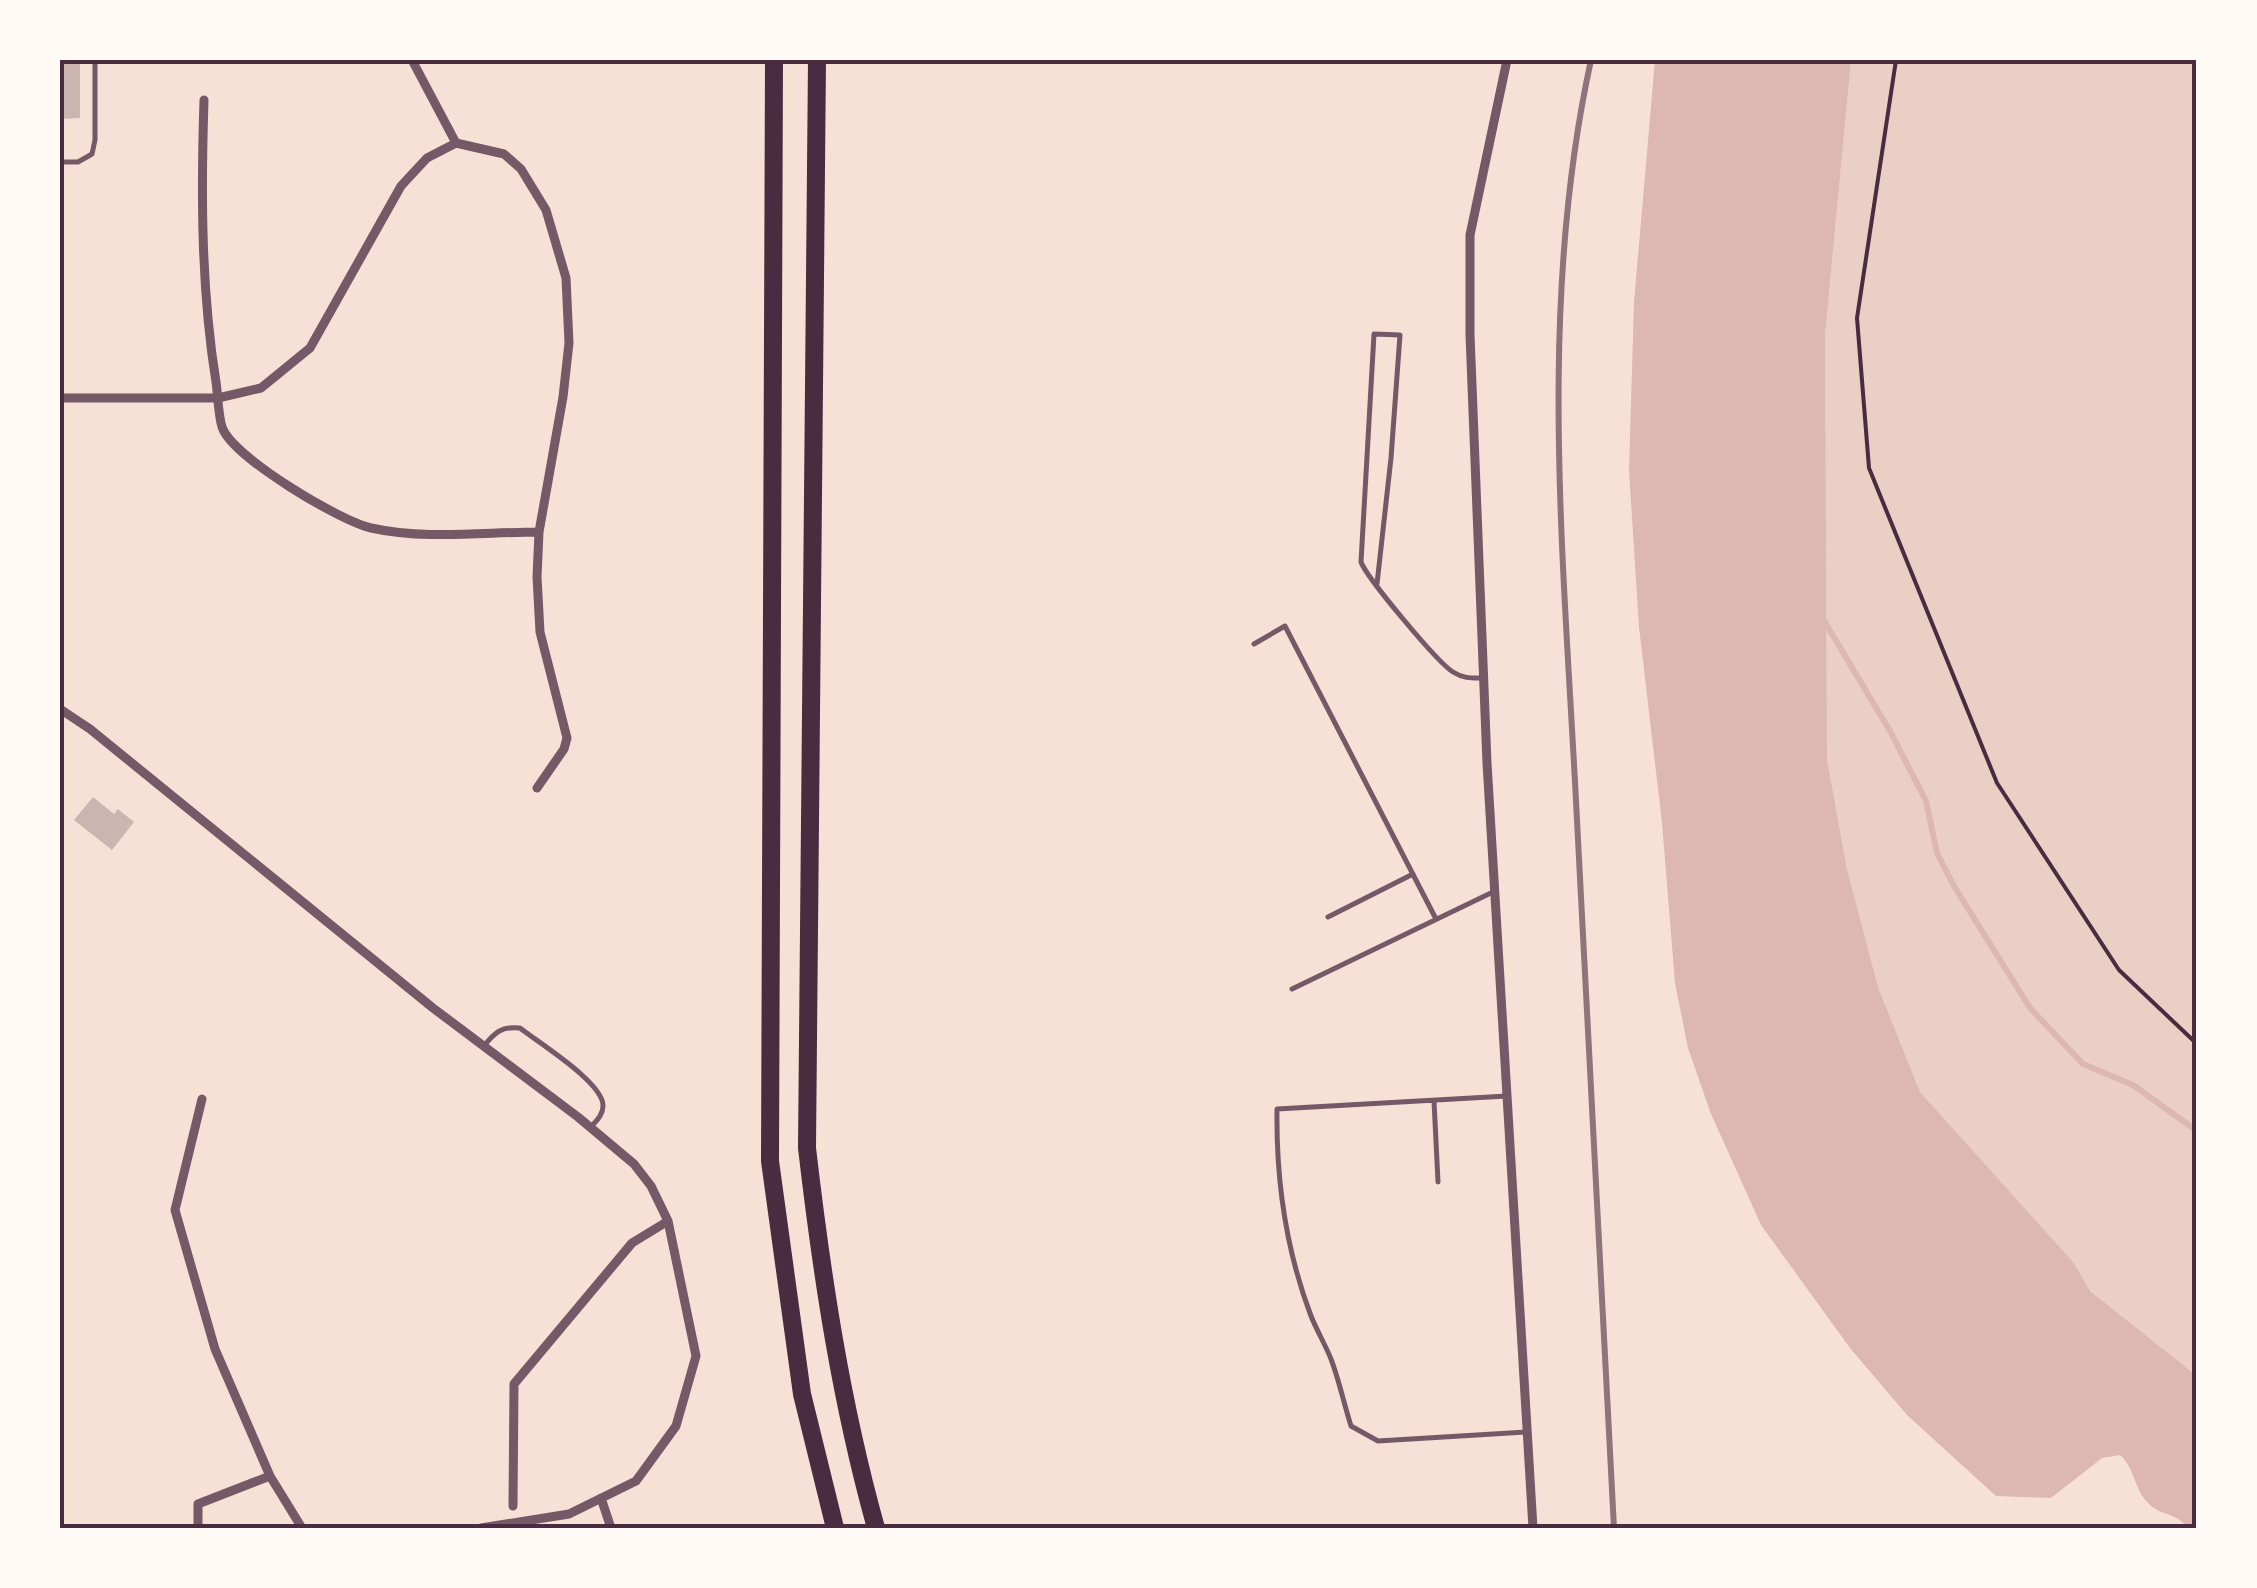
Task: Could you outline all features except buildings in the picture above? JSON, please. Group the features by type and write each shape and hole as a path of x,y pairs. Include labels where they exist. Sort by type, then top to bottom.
{"highway":[{"path":"774,60 770,1160 802,1394 835,1528"},
{"path":"818,60 807,1148 826,1305 852,1442 876,1528"}],"street":[{"path":"412,60 456,143"},
{"path":"1507,60 1470,235 1470,334 1495,891 1533,1528"},
{"path":"204,100 201,187 209,340 222,430 256,464 343,518 370,528 408,533 539,532"},
{"path":"60,398 218,398 261,388 310,348 401,186 428,158 456,143 504,154 521,169 546,210 566,278 569,344 539,532 537,577 540,632 567,738 538,788"},
{"path":"60,710 90,728 484,1046 591,1127 634,1164 650,1186 668,1221 696,1356 676,1426 636,1480 569,1514 481,1528"},
{"path":"202,1099 175,1210 215,1349 270,1476 302,1528"},
{"path":"513,1506 514,1384 632,1243 668,1221"},
{"path":"198,1528 198,1504 270,1476"},
{"path":"601,1498 610,1528"}],"lane":[{"path":"60,162 78,162 92,154 96,140 95,60"},
{"path":"1377,584 1392,458 1400,336 1374,334 1360,547 1364,571 1429,651 1451,671 1466,678 1484,678"},
{"path":"1254,644 1285,626 1436,919"},
{"path":"1328,916 1413,874"},
{"path":"1292,989 1495,891"},
{"path":"484,1046 495,1032 520,1028 596,1086 604,1102 602,1114 591,1127"},
{"path":"1507,1096 1277,1110 1276,1159 1282,1208 1311,1316 1331,1359 1351,1426 1378,1441 1528,1432"},
{"path":"1434,1100 1438,1182"}],"path":[{"path":"1896,60 1857,318 1869,468 1998,783 2119,970 2197,1044"}],"shaded area":[{"path":"1655,60 1851,60 1825,336 1827,759 1847,869 1878,987 1920,1092 2074,1263 2090,1291 2197,1376 2197,1528 2188,1528 2148,1503 2120,1455 2102,1458 2051,1498 1996,1496 1907,1415 1850,1348 1761,1225 1711,1114 1688,1048 1675,983 1662,823 1639,627 1629,471 1634,302"},
{"path":"1851,60 2197,60 2197,1376 2090,1291 2074,1263 1920,1092 1878,987 1847,869 1827,759 1825,336"}],"waterway":[{"path":"1823,619 1890,731 1926,801 1937,853 1954,886 2030,1008 2083,1064 2133,1085 2197,1131"}],"railway":[{"path":"1591,60 1575,149 1565,239 1559,419 1565,601 1614,1528"}]}
